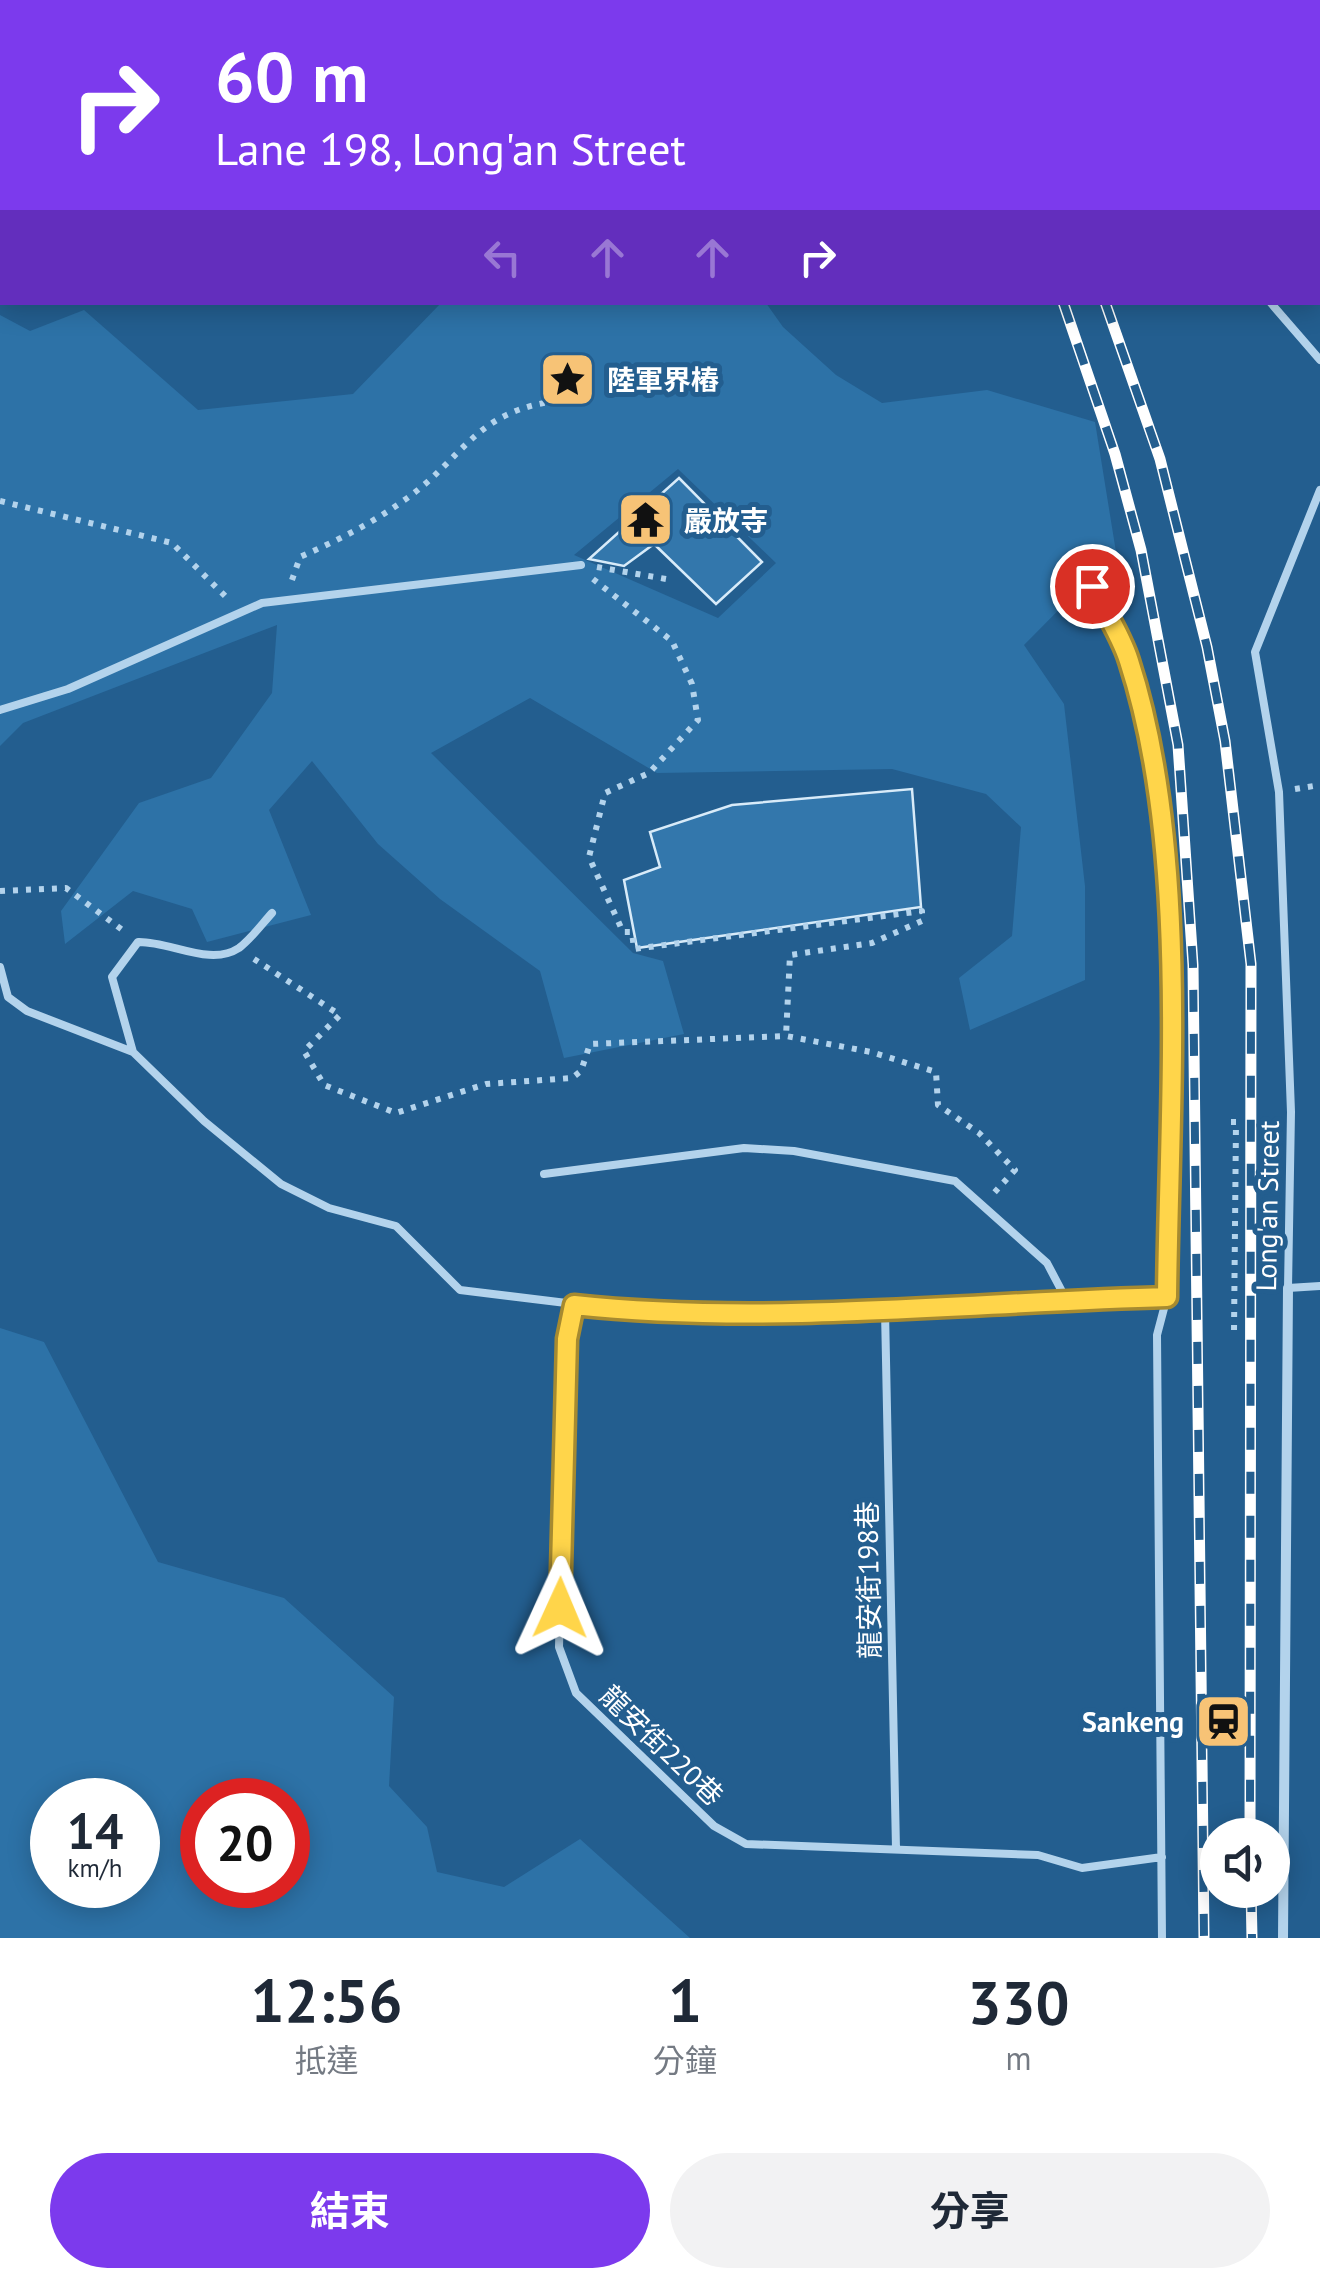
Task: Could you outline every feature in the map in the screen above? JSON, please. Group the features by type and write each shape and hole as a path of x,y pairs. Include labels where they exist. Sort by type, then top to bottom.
{"street":[{"name":"Long'an Street","path":"1283,1938 1288,1288"}],"lane":[{"path":"1273,305 1320,360"},
{"name":"Long'an Street","path":"1288,1288 1290,1112 1279,792 1255,652 1320,490"},
{"path":"0,710 136,660 239,610 285,600 582,564"},
{"path":"1092,586 1128,659 1149,745 1162,831 1170,964 1167,1297 1158,1334 1162,1938"},
{"path":"133,1052 112,978 138,942 158,941 211,956 238,949 272,913"},
{"path":"0,968 8,997 27,1010 133,1052 204,1121 282,1184 329,1208 396,1226 460,1290 640,1312 885,1311 1066,1299 1167,1297"},
{"path":"544,1174 744,1148 794,1152 955,1180 1047,1263 1066,1299"},
{"path":"1288,1288 1320,1286"},
{"name":"龍安街220巷","path":"574,1305 567,1339 559,1647 576,1693 714,1826 746,1844 1038,1855 1082,1868 1162,1858"},
{"name":"龍安街198巷","path":"885,1311 896,1849"}],"path":[{"path":"285,600 300,557 353,532 407,499 468,437 524,405 557,401"},
{"path":"0,501 172,543 239,610"},
{"path":"582,564 666,579"},
{"path":"582,564 602,589 672,641 692,684 698,720 649,773 606,793 589,857 623,932 632,932 634,949 922,910 922,921 872,943 790,955 786,1036"},
{"path":"0,891 66,888 138,942"},
{"path":"238,949 340,1015 304,1051 324,1085 396,1113 486,1084 572,1078 580,1072 590,1044 786,1036 871,1052 936,1072 938,1105 979,1133 1015,1170 982,1206"},
{"path":"1231,1122 1236,1122 1234,1332"}],"shaded area":[{"path":"439,305 767,305 783,327 836,375 882,403 987,390 1095,422 1116,552 1024,645 1064,704 1085,886 1085,980 970,1030 959,978 1012,936 1021,827 986,794 892,769 657,773 530,698 431,753 633,953 663,961 684,1034 564,1058 540,971 440,899 378,844 312,761 269,810 311,915 207,942 192,909 133,891 65,944 61,911 139,803 211,778 272,693 277,625 23,723 0,746 0,315 30,331 84,310 198,410 353,394","holes":["678,469 776,563 718,618 574,555"]},
{"path":"0,1328 44,1342 158,1562 284,1598 394,1697 389,1786 427,1827 437,1872 504,1887 580,1839 690,1938 0,1938"}],"building":[{"path":"679,478 762,562 716,604 654,544 624,566 589,559"},
{"path":"912,789 921,907 637,948 624,880 660,867 650,832 732,805"}],"railway":[{"path":"1064,305 1115,454 1141,550 1178,745 1193,965 1204,1938"},
{"path":"1106,305 1160,459 1207,647 1225,741 1251,964 1250,1818"},
{"path":"1251,1908 1252,1938"}],"place":[{"name":"陸軍界樁","path":"568,379"},
{"name":"嚴放寺","path":"645,520"},
{"name":"Sankeng","path":"1223,1721"}],"route":[{"path":"560,1608 567,1339 574,1305 640,1312 885,1311 1066,1299 1167,1297 1170,964 1162,831 1149,745 1128,659 1092,586"}]}
